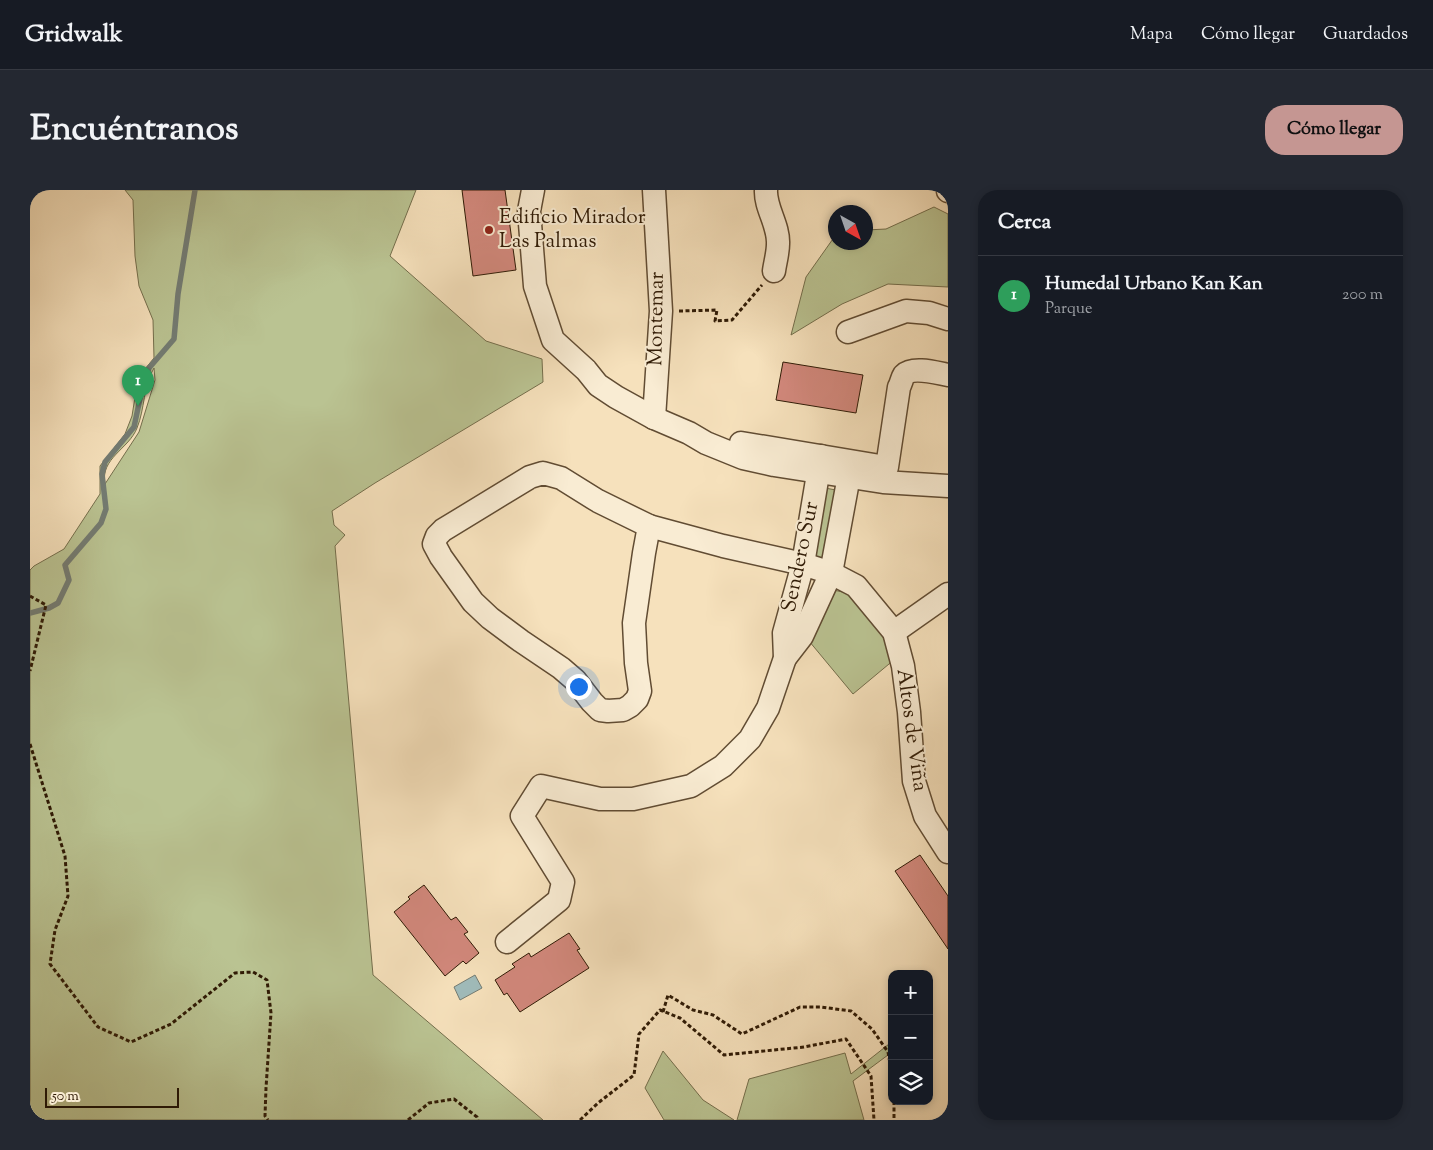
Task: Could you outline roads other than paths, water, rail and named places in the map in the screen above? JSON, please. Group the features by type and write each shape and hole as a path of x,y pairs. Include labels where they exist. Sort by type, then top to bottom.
{"street":[{"path":"533,190 529,211 535,286 553,340 586,370 598,385 654,418 689,434 697,433 765,448 820,464 847,468 887,467 948,480"},
{"name":"Montemar","path":"654,190 661,311 654,418"},
{"path":"766,190 766,198 778,243 774,271"},
{"path":"848,332 906,311 929,313 948,319"},
{"path":"887,467 899,387 904,376 912,370 948,375"},
{"name":"Sendero Sur","path":"785,658 784,632 803,564 820,464"},
{"path":"847,468 883,482 948,486"},
{"name":"Sendero Sur","path":"507,942 559,900 563,882 522,816 541,786 600,799 633,799 691,786 723,766 750,739 768,708 785,658 802,636 831,572 847,468"},
{"name":"Altos de Viña","path":"649,526 634,623 636,663 640,691 637,699 624,710 600,710 575,680 561,668 520,641 490,618 473,602 434,544 437,536 456,521 530,477 543,473 561,478 598,501 649,526 831,572 856,586 894,632 903,666 909,712 914,781 926,816 948,852"},
{"path":"894,632 948,594"}],"water":[{"path":"475,975 482,988 460,1000 454,987"}],"waterway":[{"path":"30,613 49,608 58,603 69,580 65,565 101,523 106,509 102,474 105,462 134,427 149,368 174,339 178,294 195,190"}],"place":[{"name":"Edificio Mirador Las Palmas","path":"489,230"},
{"name":"Humedal Urbano Kan Kan","path":"138,406"}]}
